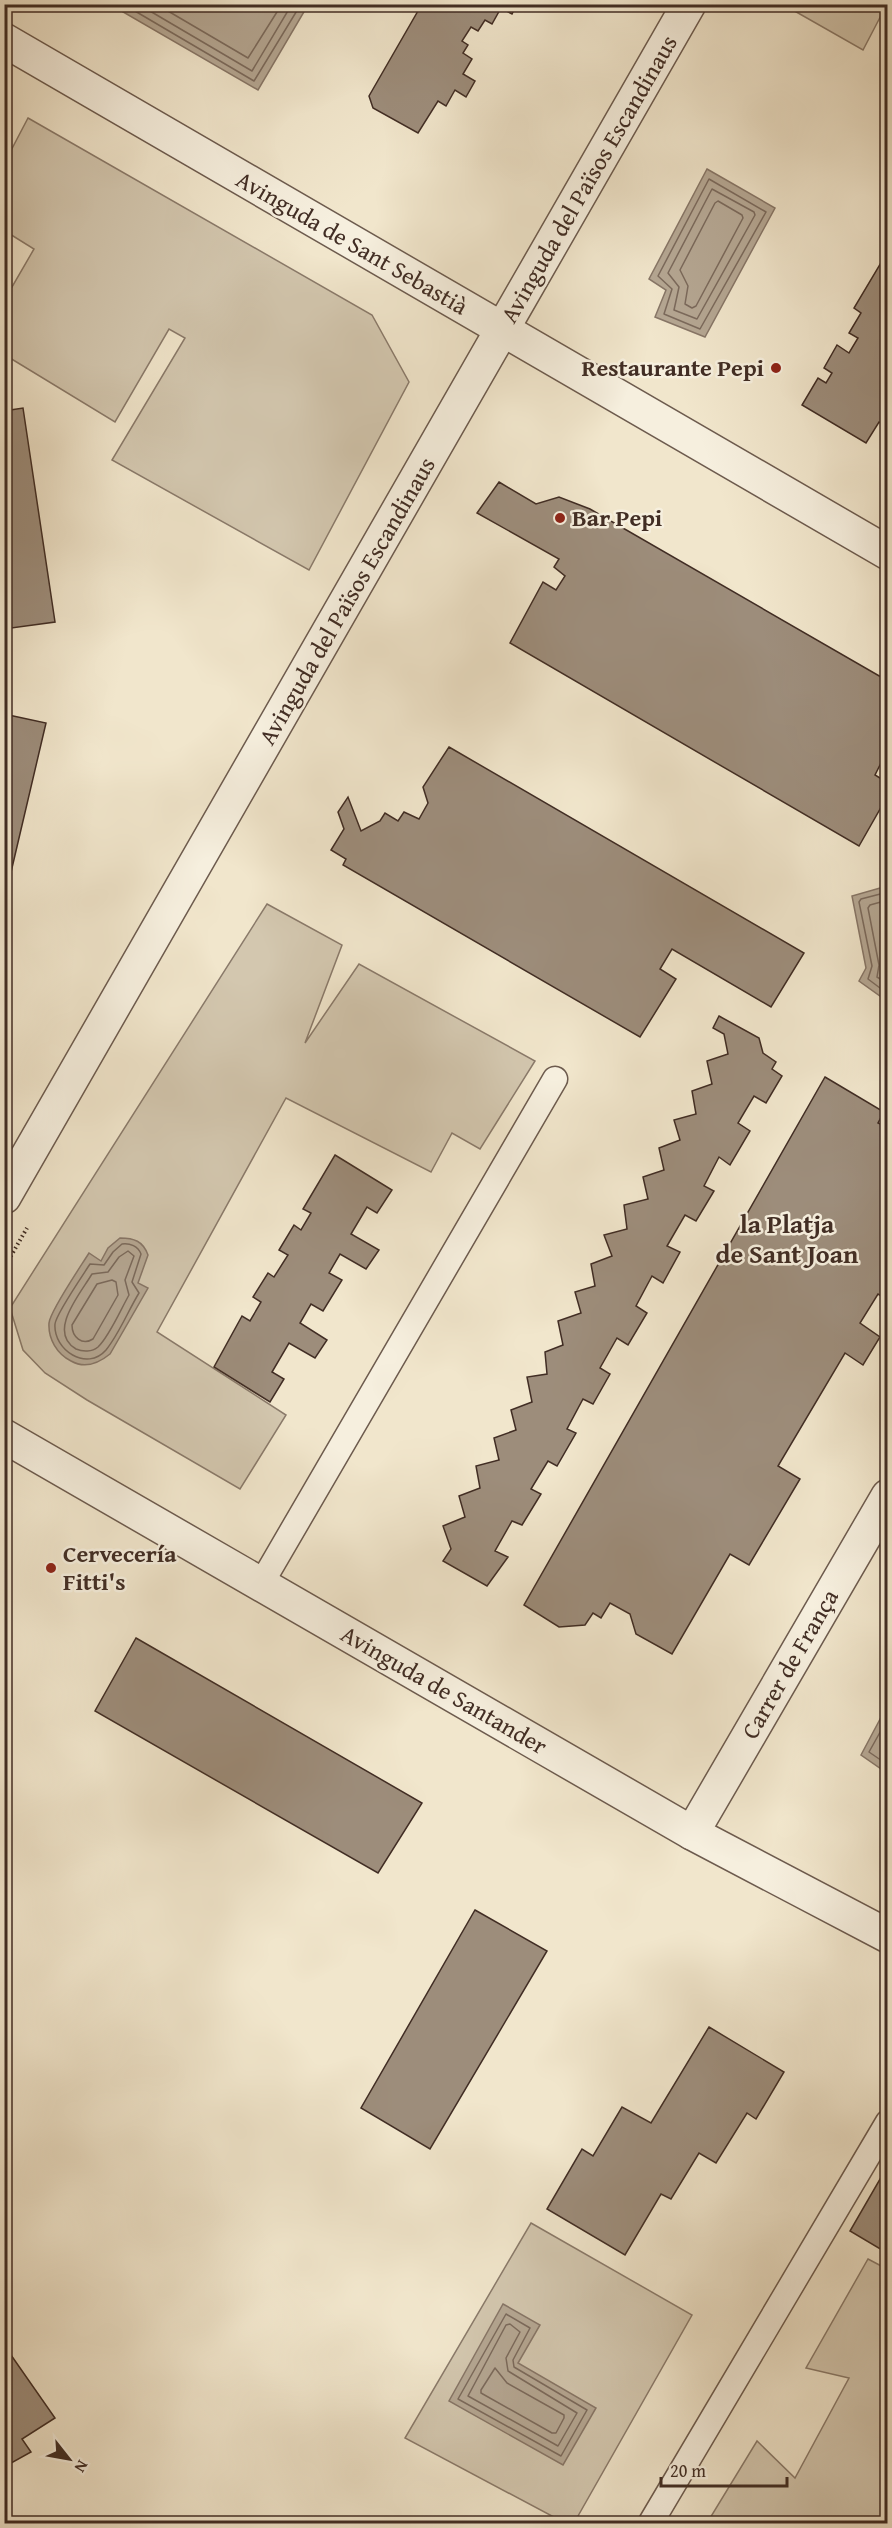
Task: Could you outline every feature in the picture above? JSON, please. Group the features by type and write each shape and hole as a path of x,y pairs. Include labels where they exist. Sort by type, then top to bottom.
{"street":[{"name":"Avinguda del Països Escandinaus","path":"4,1197 689,4"},
{"name":"Avinguda de Sant Sebastià","path":"4,40 888,553"},
{"name":"Avinguda de Santander","path":"4,1437 692,1833 888,1936"},
{"name":"Carrer de França","path":"692,1833 888,1496"}],"lane":[{"path":"261,1584 555,1078"},
{"path":"650,2523 888,2122"}],"shaded area":[{"path":"784,4 887,4 863,50 784,5"},
{"path":"28,118 372,315 409,382 309,570 112,460 185,338 169,329 115,422 5,355 5,299 34,249 5,231 5,162"},
{"path":"267,904 342,945 305,1043 359,964 535,1061 480,1149 452,1133 431,1172 286,1098 157,1332 286,1415 240,1489 45,1373 23,1350 10,1308"},
{"path":"531,2223 692,2315 574,2523 565,2523 405,2438"},
{"path":"868,2259 887,2269 887,2523 707,2523 757,2441 795,2478 849,2378 806,2368"}],"water":[{"path":"111,5 308,5 258,90"},
{"path":"707,169 775,208 705,337 655,317 666,290 649,279"},
{"path":"888,886 887,1001 859,981 866,968 852,896"},
{"path":"120,1238 137,1241 146,1250 148,1255 138,1283 148,1288 110,1354 92,1364 81,1365 66,1358 54,1345 49,1323 60,1299 89,1253 101,1261 108,1248"},
{"path":"887,1706 887,1773 861,1755"},
{"path":"503,2304 540,2325 518,2363 596,2408 563,2465 449,2401"}],"building":[{"path":"422,4 517,4 512,14 501,8 492,24 485,20 478,31 471,27 462,41 468,45 463,53 472,59 463,74 475,81 466,97 455,90 446,106 438,101 418,133 373,108 369,96"},
{"path":"888,251 888,428 879,422 866,443 802,405 818,378 826,383 832,373 824,368 837,345 849,353 858,338 849,333 861,313 854,308"},
{"path":"23,408 55,622 4,629 4,411"},
{"path":"499,482 536,504 559,497 590,509 888,681 888,756 885,755 875,775 888,783 888,795 859,846 510,643 543,582 556,590 565,576 554,567 559,559 477,513"},
{"path":"4,714 46,723 4,902"},
{"path":"449,747 804,953 771,1007 672,949 660,969 676,979 640,1037 343,865 346,859 331,850 344,829 338,812 348,797 361,831 380,821 385,813 398,821 404,812 419,819 428,803 423,787"},
{"path":"719,1016 759,1038 763,1053 776,1062 772,1069 782,1076 766,1103 754,1096 738,1123 750,1131 730,1165 719,1157 704,1186 714,1191 696,1221 685,1215 667,1246 680,1252 663,1283 652,1276 636,1306 647,1313 628,1345 617,1338 600,1368 610,1374 593,1404 583,1399 567,1429 576,1433 557,1466 548,1461 531,1489 541,1494 522,1525 512,1521 495,1551 508,1557 487,1586 443,1561 451,1549 443,1526 465,1517 459,1496 480,1488 476,1466 499,1460 494,1438 516,1430 511,1410 532,1402 527,1377 547,1374 545,1352 563,1345 558,1321 581,1313 575,1292 595,1286 591,1264 612,1256 604,1235 627,1229 624,1205 648,1199 643,1177 664,1170 659,1148 680,1140 674,1120 696,1114 692,1091 712,1084 707,1061 728,1054 724,1034 713,1028"},
{"path":"4,1030 11,1034 4,1045"},
{"path":"825,1077 884,1112 878,1123 888,1128 888,1300 878,1294 860,1323 880,1337 863,1365 845,1353 778,1466 800,1479 749,1565 730,1554 672,1654 636,1634 630,1614 610,1603 601,1618 593,1613 585,1625 559,1627 524,1605"},
{"path":"335,1155 392,1190 377,1213 367,1207 351,1234 379,1250 366,1269 340,1254 329,1273 342,1280 323,1311 311,1304 300,1323 327,1340 315,1358 289,1343 272,1372 284,1379 270,1402 214,1367 242,1316 250,1321 261,1302 253,1297 268,1273 274,1277 288,1255 279,1250 294,1225 301,1230 311,1213 303,1209"},
{"path":"136,1638 422,1803 378,1873 95,1711"},
{"path":"475,1910 547,1951 430,2149 361,2108"},
{"path":"709,2027 784,2072 756,2119 747,2113 716,2163 699,2153 671,2199 661,2194 625,2255 547,2209 582,2149 593,2156 622,2107 651,2123"},
{"path":"887,2167 888,2241 882,2250 850,2231"},
{"path":"4,2345 55,2418 22,2439 31,2452 4,2467"}],"place":[{"name":"Restaurante Pepi","path":"776,368"},
{"name":"Bar Pepi","path":"560,518"},
{"name":"Cervecería Fitti's","path":"51,1568"}],"district":[{"name":"la Platja de Sant Joan","path":"787,1239"}]}
